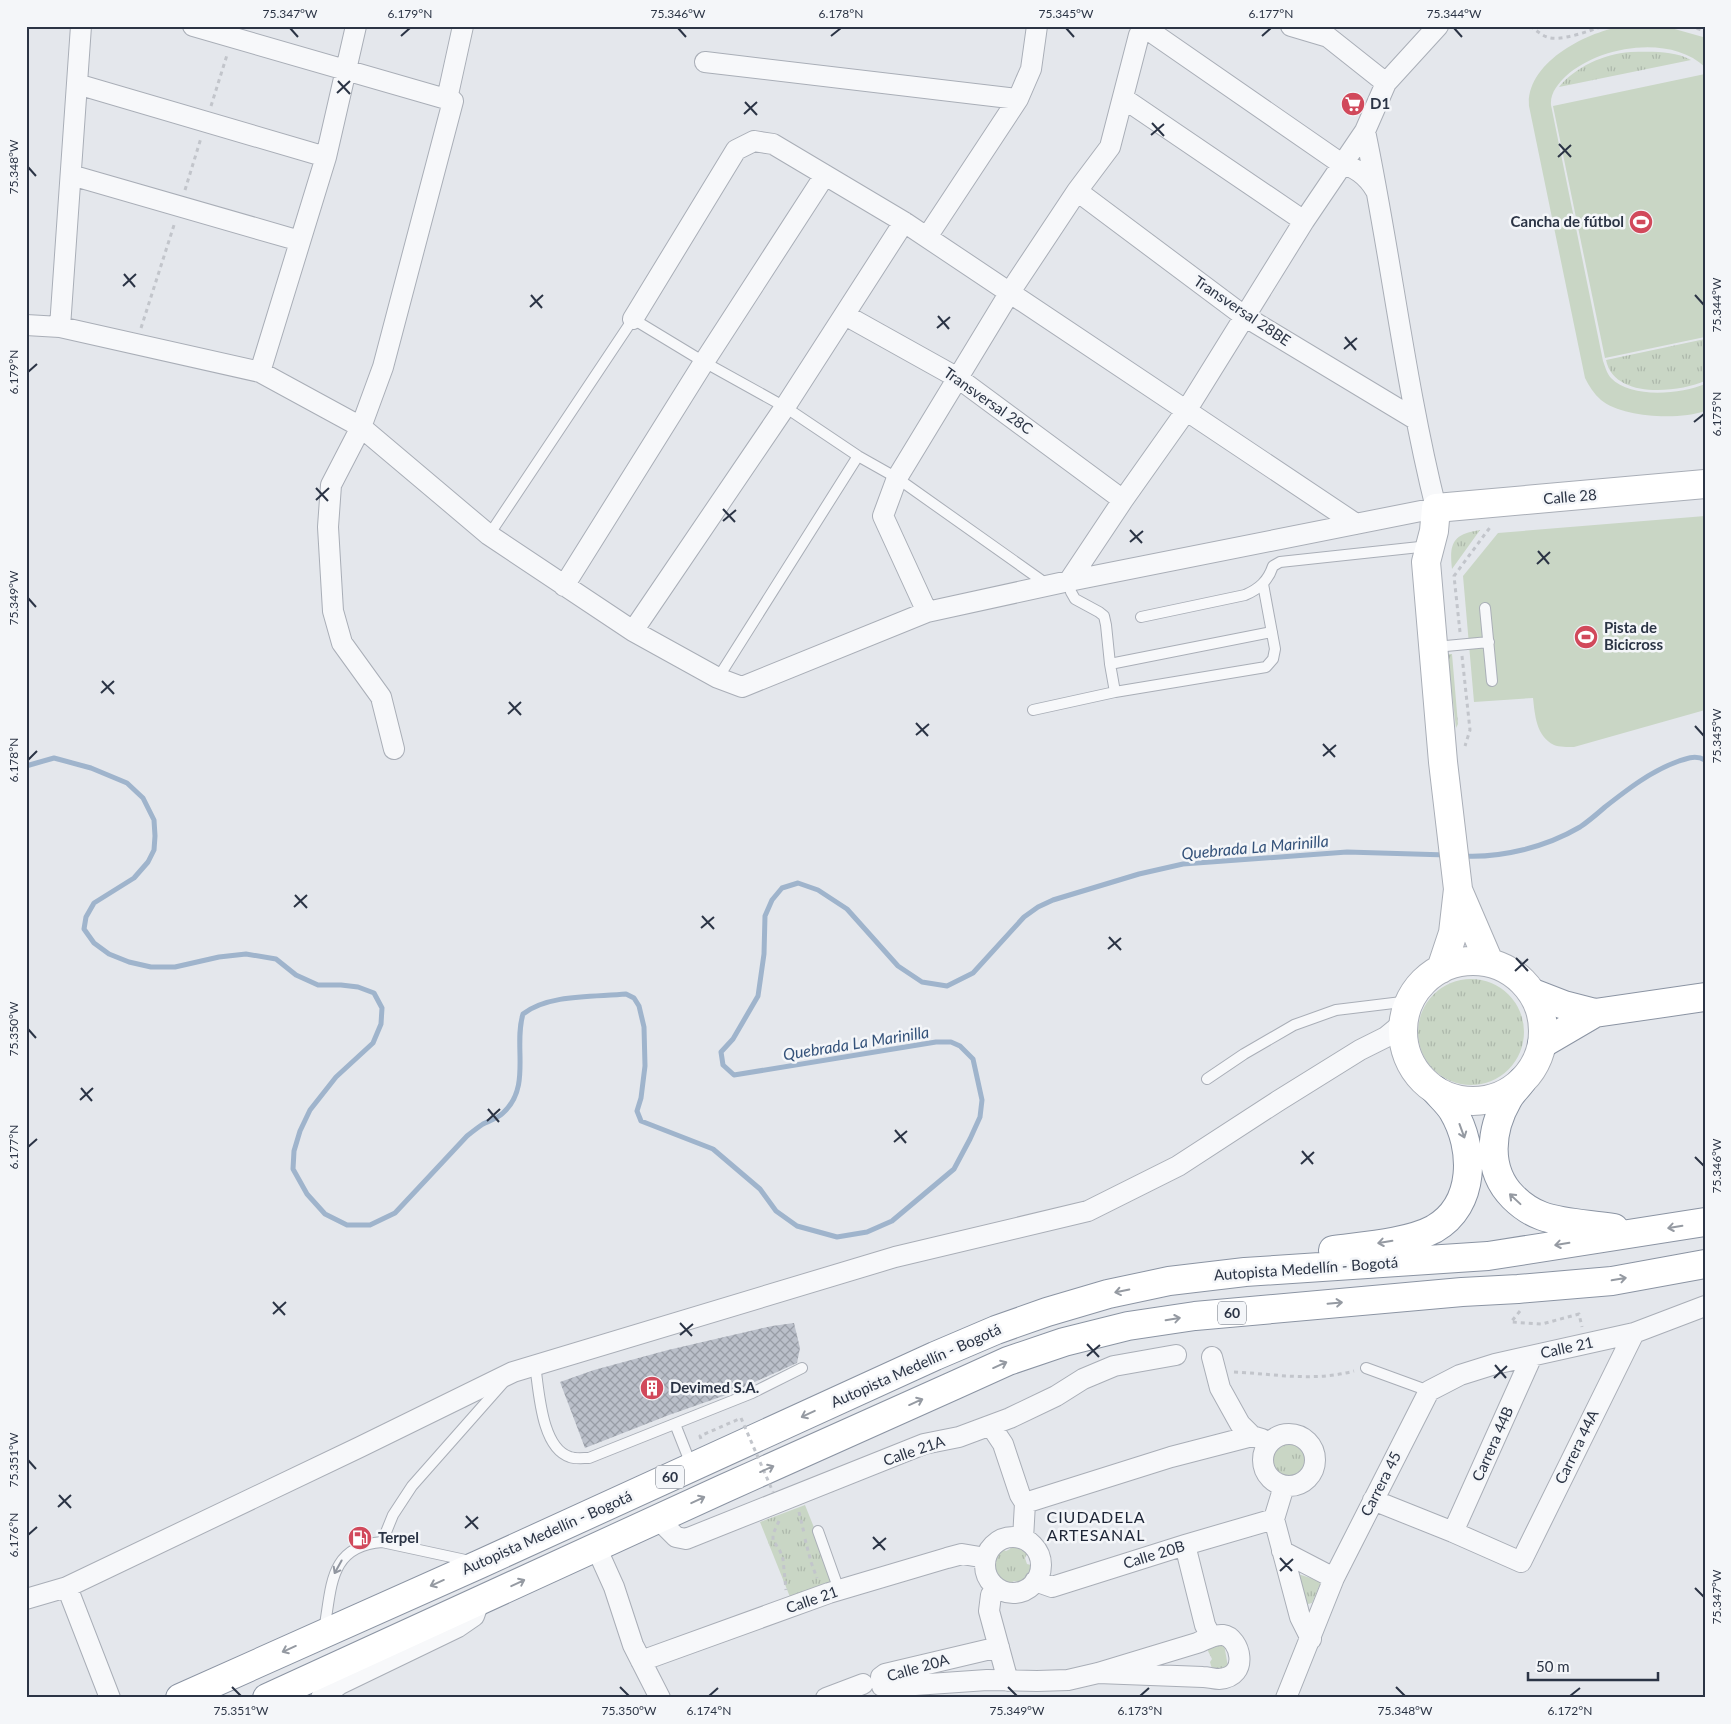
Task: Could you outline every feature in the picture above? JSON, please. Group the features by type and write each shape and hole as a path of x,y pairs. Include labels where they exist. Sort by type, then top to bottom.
{"main road":[{"name":"Calle 28","path":"1436,508 1705,484"},
{"path":"1436,508 1434,531 1426,562 1456,880 1453,933 1441,969"},
{"path":"1456,880 1489,962"},
{"path":"1522,1081 1506,1093 1488,1099 1470,1101 1452,1098 1436,1090 1420,1078 1410,1062 1404,1043 1407,1012 1423,982 1441,969 1456,963 1472,961 1489,962 1506,969 1521,979 1533,994 1540,1009 1543,1026 1542,1044 1535,1064 1522,1081 1508,1099 1495,1134 1492,1150 1493,1160 1502,1184 1509,1193 1528,1210 1555,1220 1645,1232"},
{"path":"1533,994 1564,1006 1595,1013 1705,997"},
{"path":"1542,1044 1595,1013"},
{"path":"1245,1272 1323,1252 1419,1236 1434,1229 1448,1219 1464,1192 1469,1162 1459,1124 1452,1109 1436,1090"},
{"name":"Autopista Medellín - Bogotá","path":"180,1698 480,1564 936,1356 996,1330 1047,1312 1108,1294 1169,1281 1245,1272 1488,1256 1705,1222"},
{"name":"60","path":"267,1698 596,1547 1008,1362 1064,1342 1128,1326 1204,1315 1612,1281 1705,1264"}],"street":[{"path":"60,327 81,26"},
{"path":"193,26 255,35 346,70 453,101 383,366 361,427 332,486 328,527 333,611 342,643 381,697 394,749"},
{"path":"260,372 326,157 356,26"},
{"path":"447,100 463,26"},
{"path":"927,237 1018,99 1031,69 1037,26"},
{"path":"927,612 883,516 897,478 1010,292 1077,191 1110,147 1139,35 1144,26 1336,160 1360,172 1370,180 1378,194"},
{"path":"1291,26 1328,37 1386,83"},
{"path":"1069,581 1186,411 1304,221 1365,131 1386,83 1438,26"},
{"path":"705,62 1018,99"},
{"path":"77,84 326,157"},
{"path":"1123,98 1304,221"},
{"path":"26,325 60,327 260,372 361,427 489,535 564,586 633,631 718,678 742,687 927,612 1069,581 1436,508 1415,419 1378,194 1365,131"},
{"path":"633,318 736,150 754,141 773,144 904,222 1356,524"},
{"path":"71,175 300,241"},
{"path":"564,586 704,362 825,175"},
{"name":"Transversal 28BE","path":"1077,191 1244,316 1415,419"},
{"path":"633,631 785,407 904,222"},
{"name":"Transversal 28C","path":"845,315 958,378 1123,500"},
{"path":"26,1599 67,1587 513,1372 895,1257 1088,1211 1178,1166 1360,1050 1386,1037 1407,1012"},
{"name":"Calle 21","path":"1429,1390 1460,1375 1495,1364 1634,1333 1705,1306"},
{"name":"Carrera 44A","path":"1453,1532 1520,1562 1634,1333"},
{"name":"Calle 21A","path":"658,1519 676,1537 686,1539 777,1496 924,1444 959,1437 991,1426 1056,1396 1083,1379 1114,1366 1176,1355"},
{"name":"Carrera 44B","path":"1453,1532 1532,1356"},
{"path":"1212,1357 1220,1388 1240,1424 1252,1436"},
{"name":"Carrera 45","path":"1286,1698 1334,1578 1429,1390"},
{"path":"991,1426 1004,1444 1020,1495 1026,1503 1022,1539"},
{"path":"1288,1434 1296,1435 1311,1445 1315,1462 1308,1478 1293,1486 1284,1486 1277,1483 1265,1471 1264,1455 1272,1441 1279,1436 1288,1434"},
{"path":"1026,1503 1171,1457 1252,1436 1272,1441"},
{"path":"1284,1486 1274,1519 1300,1617 1311,1639"},
{"path":"1373,1500 1453,1532"},
{"name":"Calle 20B","path":"1035,1581 1052,1587 1274,1519"},
{"path":"1007,1537 1022,1539 1029,1542 1038,1553 1041,1568 1035,1581 1022,1591 1005,1592 997,1588 986,1575 986,1558 994,1544 1000,1540 1007,1537"},
{"path":"1185,1545 1205,1625 1204,1640 1211,1678 1232,1675 1239,1668 1240,1660 1237,1649 1229,1638 1223,1635 1204,1640"},
{"path":"596,1547 614,1587 634,1645 660,1698"},
{"path":"1282,1551 1334,1578"},
{"name":"Calle 21","path":"641,1660 839,1590 962,1554 986,1558"},
{"path":"67,1587 110,1698"},
{"path":"997,1588 991,1595 989,1611 1008,1681"},
{"path":"321,1698 340,1684 458,1627 474,1616 480,1600"},
{"name":"Calle 20A","path":"999,1647 885,1674 881,1677 882,1686 987,1680 1068,1680 1098,1673 1204,1640"},
{"name":"Calle 20A","path":"1098,1673 1211,1678"},
{"path":"826,1698 863,1684"}],"lane":[{"path":"489,535 633,318 704,362 785,407 858,456 897,478 1049,586"},
{"path":"718,678 858,456"},
{"path":"1141,617 1256,591 1270,575 1273,566 1280,562 1431,546"},
{"path":"1069,581 1075,600 1104,616 1110,664 1116,692"},
{"path":"1033,710 1116,692 1266,666 1273,659 1276,649 1263,584"},
{"path":"1485,608 1492,681"},
{"path":"1110,664 1272,632"},
{"path":"1434,648 1488,642"},
{"path":"1207,1079 1294,1024 1336,1010 1407,1012"},
{"path":"535,1365 547,1433 562,1452 570,1457 589,1458 752,1393 802,1368"},
{"path":"1366,1368 1429,1390"},
{"path":"382,1542 393,1515 412,1486 513,1372"},
{"path":"675,1424 692,1467"},
{"path":"818,1531 839,1590"},
{"path":"324,1634 334,1574 340,1562 350,1553 361,1547 370,1543 382,1542 480,1564"}],"path":[{"path":"1530,26 1547,37 1564,38 1602,26"},
{"path":"1689,26 1705,31"},
{"path":"1519,1303 1520,1312 1511,1322 1542,1324 1579,1314 1582,1329"},
{"path":"1212,1357 1230,1372 1293,1378 1313,1378 1344,1374 1366,1368"},
{"path":"741,1418 777,1496 780,1518 773,1534 773,1540 783,1559 786,1591"}],"green space":[{"path":"1625,26 1664,26 1705,38 1705,67 1690,57 1673,50 1654,47 1615,51 1597,57 1566,76 1553,93 1551,105 1603,361 1607,372 1620,385 1643,392 1670,392 1705,384 1705,411 1694,414 1652,416 1623,411 1601,400 1594,393 1585,378 1529,106 1531,90 1538,76 1548,63 1562,51 1594,34"},
{"path":"1620,53 1669,53 1691,60 1559,87 1573,73 1591,63"},
{"name":"Cancha de fútbol","path":"1705,74 1705,337 1605,358 1553,106"},
{"path":"1705,339 1705,381 1679,388 1648,390 1633,387 1611,373 1606,360"},
{"name":"Pista de Bicicross","path":"1705,516 1705,710 1574,747 1566,747 1554,745 1543,736 1537,724 1533,698 1474,702 1463,576 1498,533"},
{"path":"1480,530 1452,569 1451,552 1455,541 1464,534"},
{"path":"1447,654 1452,654 1458,724 1456,728 1449,667 1445,664"},
{"path":"1471,979 1491,983 1509,994 1520,1012 1524,1032 1520,1052 1509,1070 1491,1081 1471,1085 1451,1081 1433,1070 1422,1052 1418,1032 1422,1012 1433,994 1451,983"},
{"path":"1288,1443 1300,1448 1305,1460 1300,1472 1288,1477 1276,1472 1271,1460 1276,1448"},
{"path":"805,1505 835,1580 790,1597 760,1522"},
{"path":"1012,1545 1020,1548 1027,1554 1025,1558 1027,1564 1031,1565 1031,1568 1021,1583 1014,1581 1008,1585 997,1581 992,1573 994,1570 994,1555 1000,1548 1006,1551"},
{"path":"1298,1574 1320,1581 1312,1603 1304,1602"},
{"path":"1224,1644 1227,1670 1212,1669 1210,1662 1212,1659 1208,1651 1209,1646"}],"building":[{"name":"Devimed S.A.","path":"794,1323 800,1348 797,1363 726,1395 585,1448 560,1382 594,1370 668,1350 772,1326"}],"waterway":[{"name":"Quebrada La Marinilla","path":"1463,856 1508,853 1553,840 1580,827 1649,775 1689,758 1695,757 1705,760"},
{"name":"Quebrada La Marinilla","path":"26,766 54,758 91,768 127,783 143,798 154,820 154,850 148,862 134,878 94,903 86,917 84,929 94,943 109,954 129,962 151,967 175,967 219,957 246,954 276,959 296,975 318,985 358,987 374,993 382,1008 381,1024 373,1043 336,1077 310,1110 300,1131 294,1151 293,1169 307,1194 325,1214 347,1225 370,1225 395,1213 467,1136 483,1124 501,1115 512,1103 519,1079 520,1026 523,1014 545,1003 558,1000 586,996 626,994 634,998 639,1006 644,1027 645,1066 641,1098 637,1111 641,1121 713,1149 760,1189 776,1211 797,1226 837,1237 867,1232 892,1221 954,1169 970,1139 980,1117 982,1100 973,1059 960,1046 951,1042 936,1042 734,1075 723,1065 721,1052 733,1039 758,996 764,954 765,916 772,900 782,888 798,883 818,890 847,909 898,966 922,982 947,986 973,973 1024,917 1038,907 1053,900 1139,874 1183,864 1347,852 1447,855"}],"place":[{"name":"D1","path":"1353,104"},
{"name":"Cancha de fútbol","path":"1641,222"},
{"name":"Pista de Bicicross","path":"1586,637"},
{"name":"Devimed S.A.","path":"652,1388"},
{"name":"Terpel","path":"360,1538"}],"district":[{"name":"CIUDADELA ARTESANAL","path":"1096,1526"}]}
